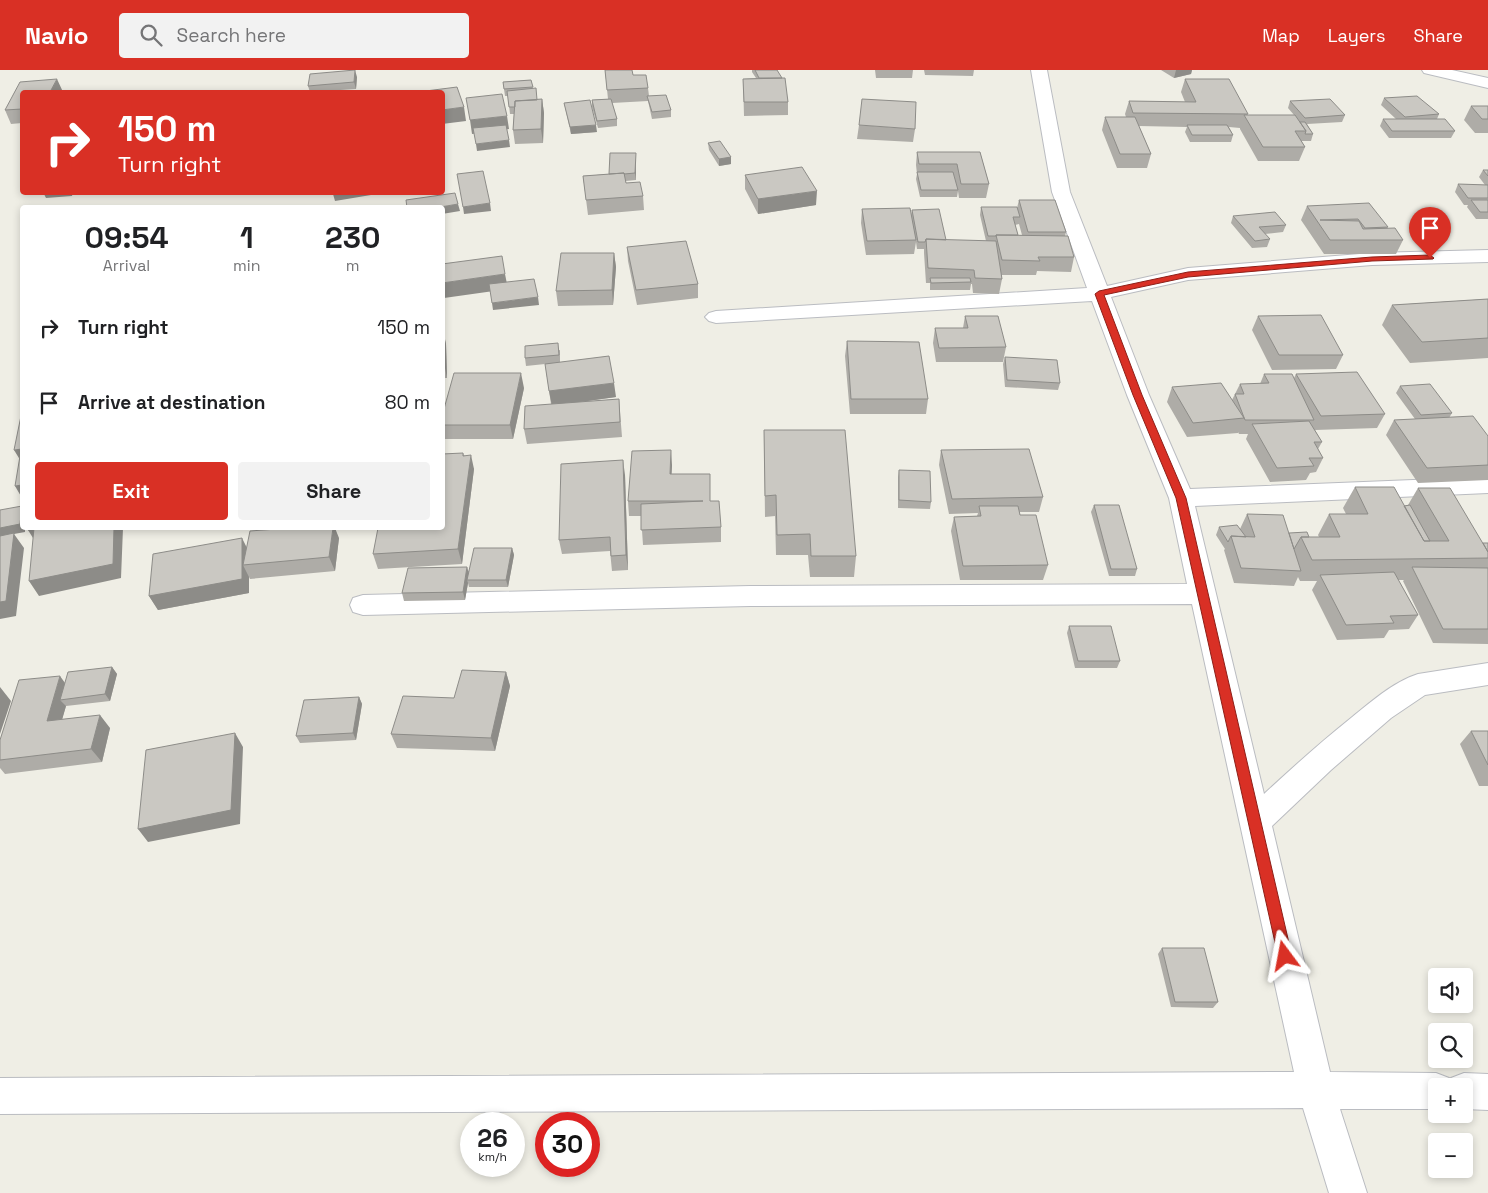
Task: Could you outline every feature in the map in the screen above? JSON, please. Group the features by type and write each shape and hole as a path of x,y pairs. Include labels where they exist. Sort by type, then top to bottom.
{"street":[{"path":"1039,70 1061,192 1138,395 1181,498 1316,1090 1348,1193"},
{"path":"1430,70 1488,84"},
{"path":"716,318 1099,294 1188,274 1372,259 1488,256"},
{"path":"1181,498 1488,485"},
{"path":"363,605 750,596 1203,594"},
{"path":"1255,822 1320,761 1380,710 1418,684 1488,674"},
{"path":"0,1096 1428,1091"},
{"path":"1473,1091 1488,1092"}],"building":[{"path":"355,70 354,82 308,86 310,74"},
{"path":"605,70 632,70 633,75 646,75 648,88 607,90"},
{"path":"755,70 777,70 782,78 759,78"},
{"path":"785,78 788,102 744,102 743,79"},
{"path":"57,79 51,90 20,90 20,109 5,110 20,82"},
{"path":"1185,79 1229,79 1248,114 1133,113 1129,101 1196,102"},
{"path":"531,80 533,87 504,89 503,82"},
{"path":"457,87 464,107 445,110 445,90 434,90"},
{"path":"536,88 537,100 515,101 515,107 509,107 507,91"},
{"path":"502,94 507,116 470,120 466,98"},
{"path":"666,95 671,110 652,112 647,96"},
{"path":"1417,96 1439,114 1405,117 1384,98"},
{"path":"542,99 541,129 513,130 515,101"},
{"path":"611,99 617,119 597,121 592,100"},
{"path":"862,99 916,102 915,129 859,125"},
{"path":"1330,99 1345,115 1305,118 1290,101"},
{"path":"590,100 596,125 570,127 564,103"},
{"path":"1471,106 1488,106 1488,119 1482,119"},
{"path":"1244,115 1295,115 1306,131 1295,131 1305,147 1263,147"},
{"path":"1105,117 1135,117 1151,154 1120,154"},
{"path":"1383,119 1445,119 1455,131 1392,131"},
{"path":"1300,122 1305,122 1313,134 1305,134 1306,131"},
{"path":"506,125 509,140 476,144 473,128"},
{"path":"1187,125 1227,125 1233,135 1192,135"},
{"path":"720,141 731,157 719,159 708,143"},
{"path":"917,152 980,152 989,184 961,184 957,164 919,164"},
{"path":"610,153 636,153 635,173 609,174"},
{"path":"802,167 817,191 758,199 745,175"},
{"path":"483,171 490,203 463,207 457,174"},
{"path":"917,172 953,172 958,190 921,190"},
{"path":"624,173 626,183 640,182 643,196 586,200 583,176"},
{"path":"1458,184 1488,185 1488,198 1468,198"},
{"path":"455,193 458,204 445,206 407,205 406,200"},
{"path":"1019,200 1055,200 1066,232 1028,232"},
{"path":"1471,200 1488,200 1488,212 1480,212"},
{"path":"1369,203 1388,227 1365,228 1358,219 1320,220 1359,221 1363,229 1395,228 1403,240 1330,240 1307,206"},
{"path":"981,207 1017,207 1020,217 1013,217 1018,235 988,236"},
{"path":"910,208 916,240 867,241 862,209"},
{"path":"939,209 946,240 926,239 925,242 918,242 912,210"},
{"path":"1275,212 1286,225 1259,227 1270,239 1255,241 1233,216"},
{"path":"996,235 1068,236 1074,257 1038,257 1040,261 1002,260"},
{"path":"926,239 996,241 1002,279 975,278 974,270 928,268"},
{"path":"686,241 698,284 636,290 627,247"},
{"path":"561,253 614,253 612,290 556,291"},
{"path":"502,256 505,274 445,283 445,264"},
{"path":"930,278 970,278 971,282 931,283"},
{"path":"534,279 538,297 492,303 489,284"},
{"path":"1488,299 1488,338 1422,342 1392,305"},
{"path":"1321,315 1343,355 1279,355 1258,316"},
{"path":"965,316 998,316 1006,347 939,348 935,328 968,328"},
{"path":"847,341 919,342 928,399 851,399"},
{"path":"558,343 559,355 525,358 525,346"},
{"path":"609,356 614,383 549,391 545,364"},
{"path":"1005,357 1057,360 1060,383 1007,380"},
{"path":"1357,372 1385,414 1321,416 1296,374"},
{"path":"454,373 521,373 510,425 445,425 445,405"},
{"path":"1264,374 1292,374 1314,420 1245,420 1235,394 1244,394 1240,384 1269,383"},
{"path":"1221,383 1244,418 1193,423 1172,387"},
{"path":"1430,384 1452,413 1421,415 1400,386"},
{"path":"619,399 620,422 524,429 525,406"},
{"path":"1473,416 1488,436 1488,465 1427,468 1394,420"},
{"path":"20,421 20,449 14,450"},
{"path":"1309,421 1322,442 1314,442 1323,458 1309,458 1314,466 1277,468 1252,424"},
{"path":"764,430 845,430 856,556 811,556 810,534 777,535 776,495 765,496"},
{"path":"1029,449 1043,497 952,499 941,450"},
{"path":"671,450 670,474 710,474 710,501 719,501 721,527 641,530 641,504 703,501 628,501 632,451"},
{"path":"463,453 463,456 471,455 458,549 373,554 378,530 445,530 445,454"},
{"path":"20,456 20,485 15,486"},
{"path":"623,460 626,555 611,556 610,537 559,540 561,464"},
{"path":"899,470 930,471 931,502 899,500"},
{"path":"1355,487 1394,487 1424,541 1449,541 1418,488 1450,488 1488,552 1488,558 1312,560 1301,537 1340,537 1329,514 1368,514"},
{"path":"1094,505 1119,505 1137,569 1111,569"},
{"path":"1410,505 1430,541 1424,541 1404,506"},
{"path":"20,506 20,524 0,528 0,510"},
{"path":"979,506 1018,506 1020,515 1036,515 1048,565 963,566 954,517 981,516"},
{"path":"1247,514 1283,515 1301,571 1241,568 1231,536 1255,537"},
{"path":"1237,525 1246,537 1231,536 1228,542 1219,527"},
{"path":"34,530 114,530 113,564 29,581"},
{"path":"333,530 329,557 243,565 250,531"},
{"path":"1307,532 1309,537 1301,537 1294,549 1289,533"},
{"path":"14,533 6,601 0,602 0,536"},
{"path":"242,538 242,579 149,596 153,554"},
{"path":"1483,543 1488,543 1488,552"},
{"path":"474,548 512,548 506,580 467,580"},
{"path":"467,567 463,592 402,593 408,568"},
{"path":"1412,567 1488,568 1488,629 1443,629"},
{"path":"1394,572 1418,615 1390,616 1394,623 1346,625 1320,575"},
{"path":"1069,626 1111,626 1120,661 1078,661"},
{"path":"112,667 105,694 60,700 68,672"},
{"path":"462,670 506,672 491,738 391,734 403,696 454,698"},
{"path":"60,676 47,721 100,715 91,749 0,760 0,740 19,680"},
{"path":"359,697 353,733 296,736 304,700"},
{"path":"1471,731 1488,731 1488,765"},
{"path":"235,733 231,810 138,829 146,750"},
{"path":"1162,948 1204,948 1218,1002 1175,1002"}],"route":[{"path":"1285,956 1181,498 1099,294 1188,274 1372,259 1430,258"}]}
